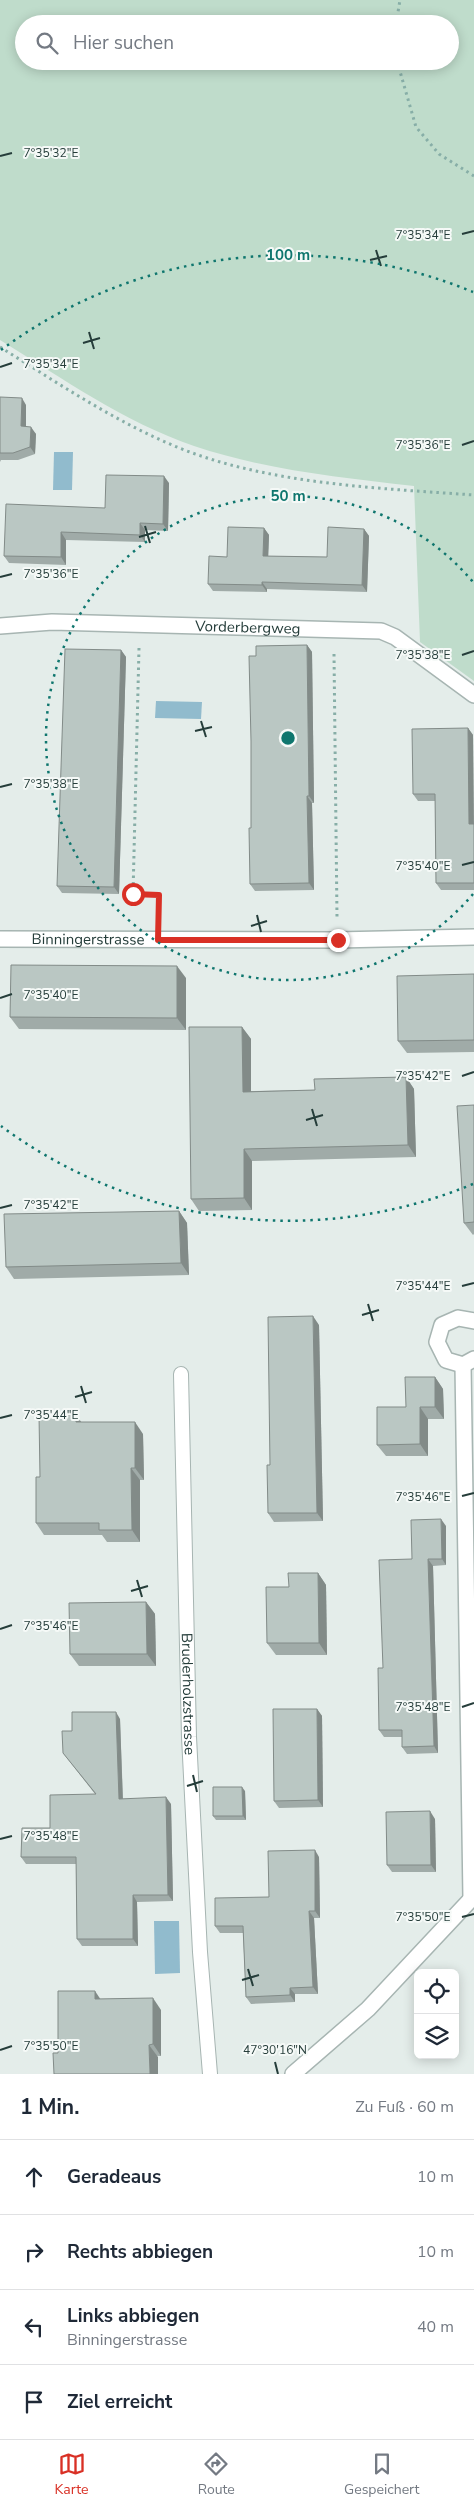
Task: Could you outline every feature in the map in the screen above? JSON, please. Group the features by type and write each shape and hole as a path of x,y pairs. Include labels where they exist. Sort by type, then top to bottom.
{"street":[{"name":"Vorderbergweg","path":"0,626 52,622 381,631 474,695"},
{"name":"Binningerstrasse","path":"0,940 338,940 474,937"},
{"path":"293,2074 368,2009 473,1897 469,1362 446,1360 437,1342 442,1325 458,1318 474,1321"}],"lane":[{"name":"Bruderholzstrasse","path":"181,1374 189,1737 200,1952 210,2074"}],"path":[{"path":"398,15 400,0"},
{"path":"400,70 416,127 439,154 474,176"},
{"path":"0,347 110,414 172,445 229,465 288,477 474,495"},
{"path":"140,625 133,894 159,895 158,940"},
{"path":"334,630 338,940"}],"green space":[{"path":"0,0 474,0 474,681 420,642 414,486 275,467 194,446 143,425 70,384 0,340"}],"water":[{"path":"54,452 73,452 72,490 53,490"},
{"path":"156,701 202,702 201,719 155,718"},
{"path":"154,1921 179,1921 180,1973 155,1974"}],"building":[{"path":"0,397 22,398 21,426 31,427 30,447 13,453 0,453"},
{"path":"106,475 164,476 163,524 140,523 140,535 61,532 61,557 4,556 6,504 105,508"},
{"path":"228,527 264,528 263,556 327,557 328,527 364,529 362,585 262,582 262,585 208,584 209,556 227,557"},
{"path":"307,645 309,883 250,884 251,741 249,656 256,656 256,646"},
{"path":"65,649 121,650 114,887 57,886"},
{"path":"468,728 469,824 474,824 474,883 436,883 435,794 413,794 412,729"},
{"path":"11,965 177,966 177,1018 10,1017"},
{"path":"474,974 474,1040 398,1041 397,976"},
{"path":"189,1027 242,1027 243,1092 315,1090 314,1079 406,1077 408,1145 244,1149 244,1198 191,1199"},
{"path":"474,1105 474,1222 464,1223 457,1106"},
{"path":"179,1211 181,1263 6,1267 4,1214"},
{"path":"313,1316 317,1513 268,1513 267,1465 270,1465 268,1317"},
{"path":"405,1377 435,1377 435,1407 420,1407 420,1444 377,1445 377,1407 406,1407"},
{"path":"39,1415 76,1415 76,1422 135,1422 135,1468 131,1468 132,1530 99,1530 99,1523 36,1523 36,1477 40,1477"},
{"path":"441,1519 442,1559 428,1559 434,1746 402,1747 402,1730 379,1730 378,1668 383,1668 379,1560 412,1559 411,1520"},
{"path":"288,1573 318,1573 319,1643 267,1643 266,1587 289,1587"},
{"path":"146,1602 147,1654 70,1654 69,1603"},
{"path":"273,1709 317,1709 318,1800 274,1801"},
{"path":"72,1712 116,1712 119,1799 166,1797 168,1895 133,1895 133,1939 77,1939 76,1857 21,1857 22,1828 50,1828 50,1795 96,1794 63,1753 62,1731 72,1731"},
{"path":"213,1787 242,1787 243,1816 213,1816"},
{"path":"430,1811 431,1865 387,1865 386,1812"},
{"path":"315,1850 315,1911 309,1911 313,1987 290,1988 290,1995 246,1997 243,1926 215,1926 215,1898 269,1897 268,1851"},
{"path":"58,1991 95,1991 95,1999 153,1998 153,2044 149,2045 150,2074 54,2074 53,2053 58,2053"}],"route":[{"path":"133,894 159,895 158,940 338,940"}]}
